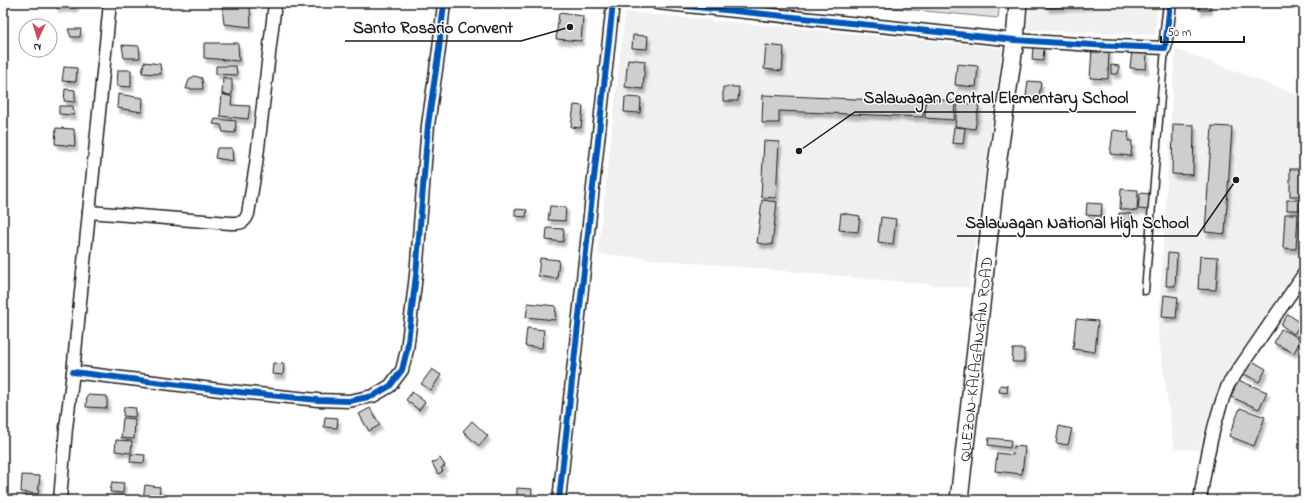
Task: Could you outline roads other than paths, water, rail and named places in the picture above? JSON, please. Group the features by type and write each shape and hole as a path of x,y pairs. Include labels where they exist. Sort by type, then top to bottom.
{"main road":[{"name":"QUEZON-KALAGANGAN ROAD","path":"958,500 996,172 1015,40 1018,3"}],"street":[{"path":"60,500 66,428 110,3"},
{"path":"89,212 230,224 240,223 246,220 256,165 275,3"},
{"path":"73,372 318,400 349,401 373,396 390,386 402,370 407,350 416,275 428,125 444,3"},
{"path":"559,500 613,3"},
{"path":"657,3 1015,40 1165,48 1170,3"},
{"path":"1200,500 1213,430 1220,405 1228,385 1304,274"}],"lane":[{"path":"1145,291 1165,48"}],"place":[{"name":"Santo Rosario Convent","path":"570,27"},
{"name":"Salawagan Central Elementary School","path":"799,151"},
{"name":"Salawagan National High School","path":"1236,180"}]}
